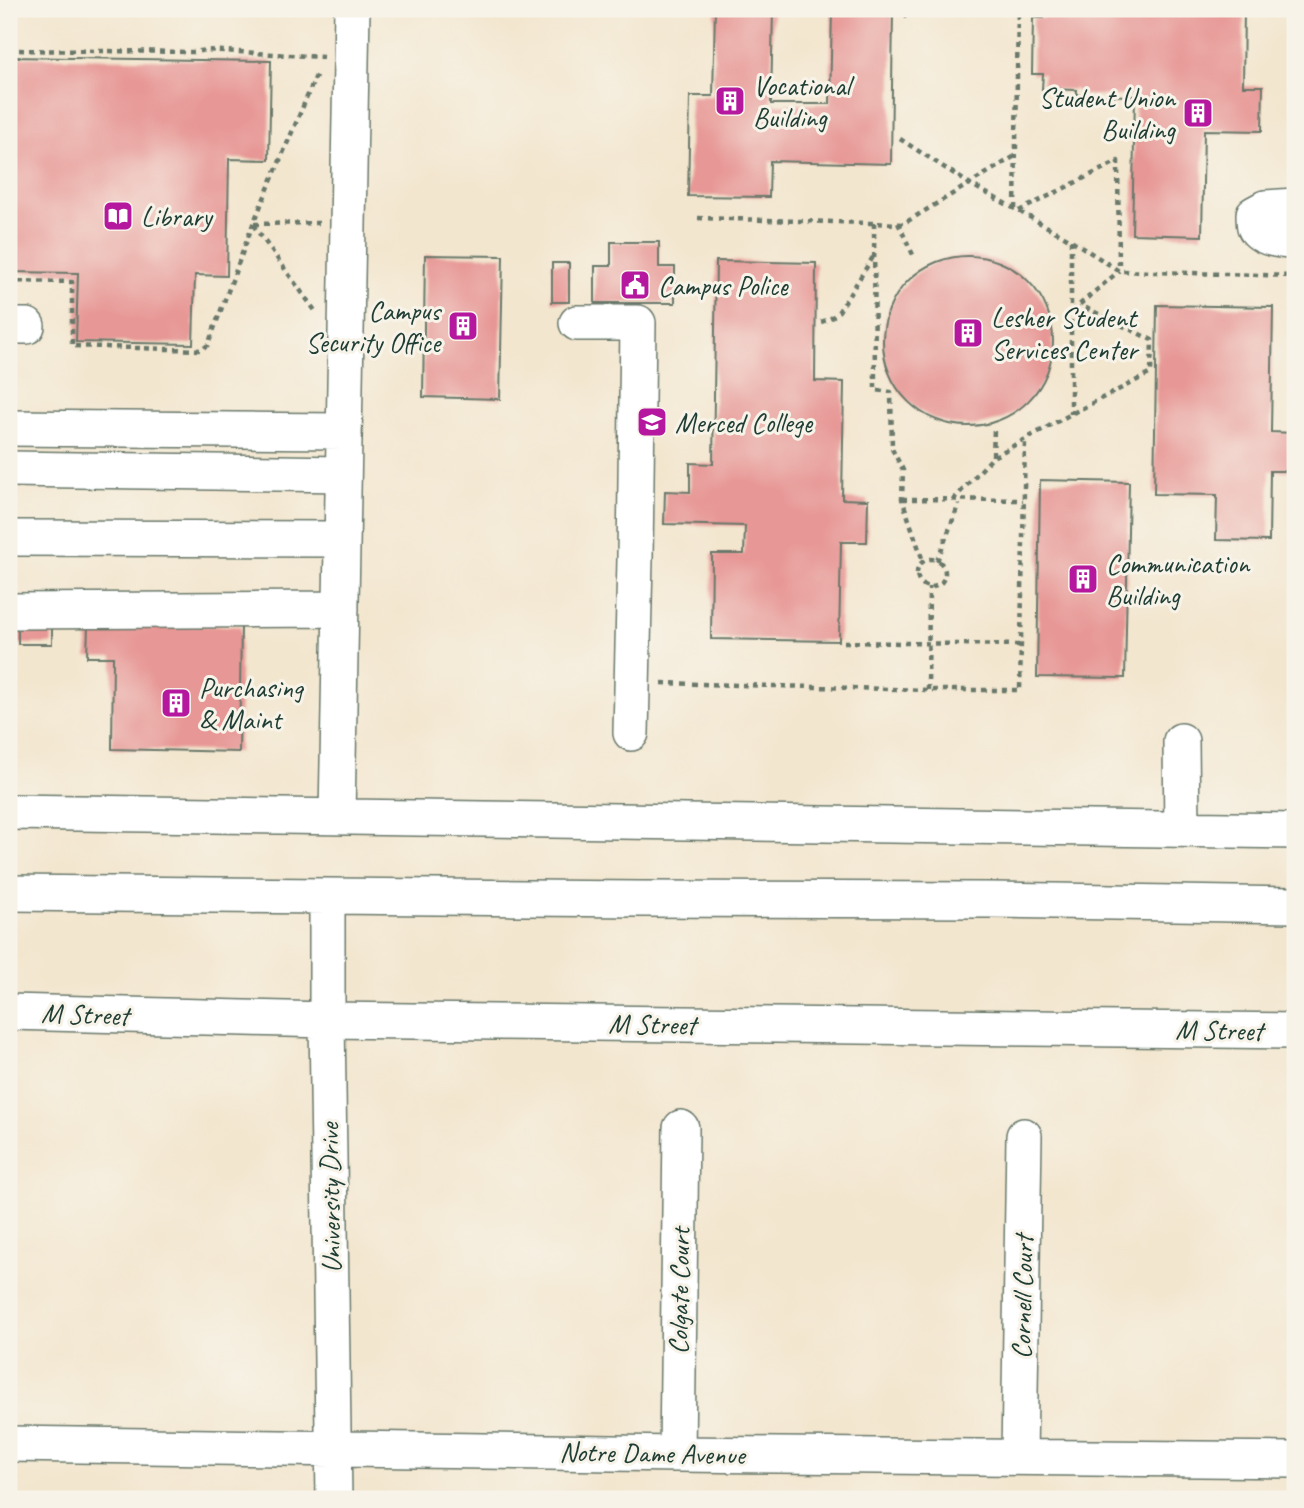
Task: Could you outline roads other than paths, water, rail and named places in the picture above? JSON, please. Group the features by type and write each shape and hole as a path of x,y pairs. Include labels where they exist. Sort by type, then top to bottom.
{"street":[{"path":"337,816 352,9"},
{"path":"1295,206 1265,208 1254,214 1254,225 1259,233 1295,241"},
{"path":"577,323 638,323 631,733"},
{"path":"9,428 343,431"},
{"path":"9,469 343,474"},
{"path":"9,538 341,539"},
{"path":"9,611 341,609"},
{"path":"1181,741 1182,829"},
{"path":"9,812 1295,831"},
{"path":"9,893 1295,905"},
{"name":"University Drive","path":"327,897 334,1499"},
{"name":"M Street","path":"9,1012 327,1020 1295,1031"},
{"name":"Colgate Court","path":"677,1454 681,1128"},
{"name":"Cornell Court","path":"1019,1457 1024,1136"},
{"name":"Notre Dame Avenue","path":"9,1444 1295,1460"}],"place":[{"name":"Vocational Building","path":"730,101"},
{"name":"Student Union Building","path":"1198,113"},
{"name":"Library","path":"118,216"},
{"name":"Campus Police","path":"635,285"},
{"name":"Campus Security Office","path":"463,326"},
{"name":"Lesher Student Services Center","path":"968,333"},
{"name":"Merced College","path":"652,422"},
{"name":"Communication Building","path":"1083,579"},
{"name":"Purchasing & Maint","path":"176,703"}]}
